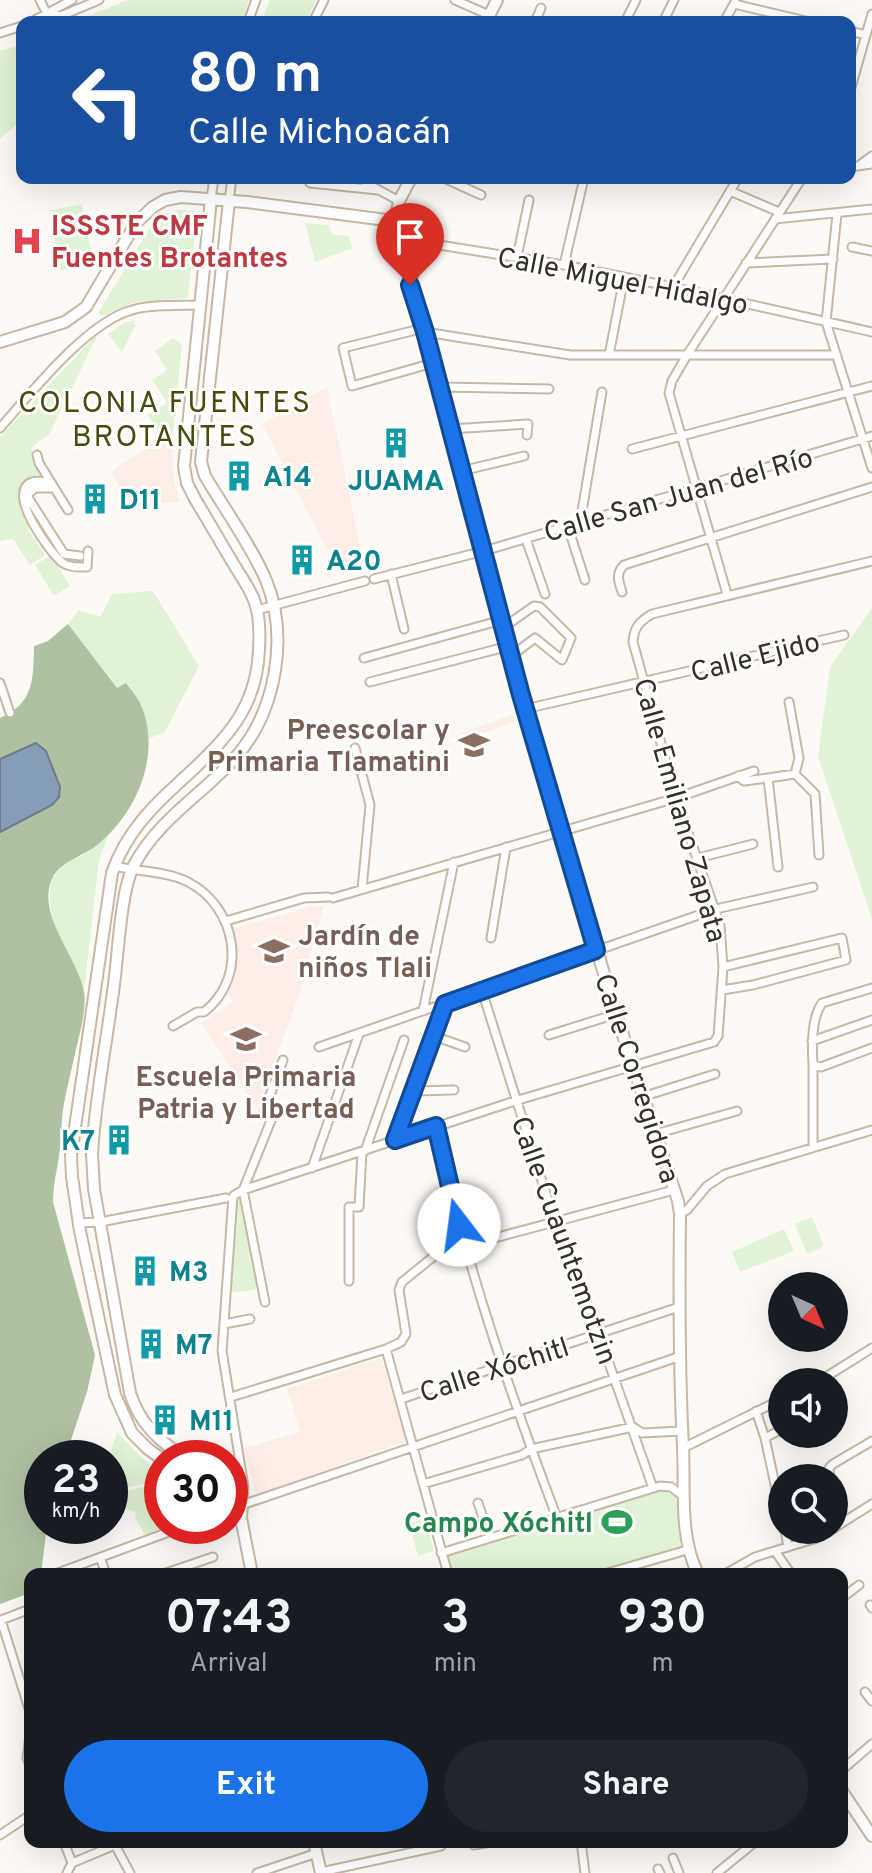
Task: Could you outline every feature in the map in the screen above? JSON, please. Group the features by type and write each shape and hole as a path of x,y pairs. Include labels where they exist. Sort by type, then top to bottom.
{"street":[{"path":"40,0 44,15"},
{"path":"44,15 72,0"},
{"path":"44,15 63,15 99,0"},
{"path":"455,0 482,16"},
{"path":"735,2 788,16"},
{"path":"538,16 541,8"},
{"path":"856,70 872,14"},
{"path":"856,32 866,35"},
{"path":"144,1445 124,1420 113,1387 79,1223 71,1155 115,866 130,834 144,817 223,741 246,708 253,691 259,655 257,610 253,596 187,483 184,466 213,184"},
{"path":"160,1440 152,1434 135,1410 129,1384 92,1172 93,1134 122,918 132,870 150,839 235,757 256,728 267,704 275,673 277,637 274,606 265,578 205,476 201,462 231,184"},
{"path":"320,184 378,190"},
{"path":"368,184 399,201"},
{"name":"Calle Corregidora","path":"408,184 394,221 410,285 525,709 596,950 680,1214 678,1357 684,1497 687,1550 695,1568"},
{"path":"457,184 481,195"},
{"path":"564,265 583,184"},
{"path":"673,287 734,184"},
{"path":"798,184 687,355 672,381 669,393 727,594 872,561"},
{"path":"730,191 777,216 837,214 872,209"},
{"path":"0,342 65,322 86,307 136,223 165,200 181,197 211,199 394,221"},
{"path":"517,257 529,200"},
{"path":"837,214 826,322 872,468"},
{"name":"Calle Miguel Hidalgo","path":"410,285 414,274 412,248 415,244 564,265 872,332"},
{"path":"852,247 872,251"},
{"path":"746,263 833,259"},
{"path":"609,355 624,278"},
{"path":"0,428 76,347 106,321 135,309 199,305"},
{"path":"433,363 352,386 343,348 424,330 570,355 835,355"},
{"path":"192,376 209,379"},
{"path":"632,449 872,386"},
{"path":"440,387 549,389"},
{"path":"580,523 602,392"},
{"path":"450,429 528,424 527,435"},
{"name":"Calle San Juan del Río","path":"257,610 484,551 872,436"},
{"path":"37,455 68,510"},
{"path":"461,471 524,456"},
{"path":"34,481 53,485 35,488 28,494 29,499 61,551 67,556 84,554 87,567 71,567 61,562 42,539 24,505 22,495 26,486 34,481"},
{"path":"622,592 618,576 624,565 872,487"},
{"path":"568,527 585,580"},
{"path":"526,539 545,594"},
{"path":"391,574 404,629"},
{"name":"Calle Emiliano Zapata","path":"633,1066 711,1044 718,1036 723,967 716,909 676,798 633,642 634,630 639,622 652,614 727,594"},
{"path":"364,658 503,623 534,606 540,607 571,638 562,660 535,638 510,651 370,682"},
{"name":"Calle Ejido","path":"525,709 844,635"},
{"path":"0,683 10,713"},
{"path":"789,702 799,758 795,774"},
{"path":"355,748 370,805 362,889"},
{"path":"226,921 304,898 331,897 362,889 676,798 754,771"},
{"path":"738,776 744,781 795,774"},
{"path":"795,774 815,794 819,855"},
{"path":"768,778 778,867"},
{"path":"698,858 753,844"},
{"path":"491,938 506,847"},
{"path":"423,1011 454,862"},
{"path":"115,866 189,882 212,901 226,921 233,956 226,987 204,1012 197,1012 173,1026"},
{"path":"319,1047 716,909 813,887"},
{"path":"722,990 753,985 846,960 842,938 723,967"},
{"path":"813,1147 812,1041 818,1009 822,1003 872,988"},
{"name":"Calle Cuauhtemotzin","path":"482,991 555,1222 653,1488"},
{"path":"395,1140 445,1004"},
{"path":"549,1035 616,1014"},
{"path":"812,1041 872,1020"},
{"path":"312,1168 359,1034"},
{"path":"434,1036 465,1047"},
{"path":"349,1281 349,1207 359,1207 364,1151 404,1040"},
{"path":"813,1065 821,1067 872,1048"},
{"path":"265,1302 243,1190 272,1118 263,1114 283,1060"},
{"path":"79,1223 100,1222 230,1197 436,1126 633,1066"},
{"path":"642,1097 715,1074"},
{"path":"413,1091 454,1090"},
{"path":"655,1134 737,1111"},
{"path":"436,1126 453,1206 502,1365 557,1518"},
{"path":"680,1214 707,1186 725,1174 872,1130"},
{"path":"231,1397 401,1342 406,1334 399,1290 402,1282 438,1253 674,1190"},
{"path":"230,1197 222,1351 237,1440"},
{"path":"426,1212 453,1206"},
{"name":"Calle Xóchitl","path":"401,1399 679,1307"},
{"path":"224,1324 250,1319"},
{"path":"841,1368 872,1348"},
{"name":"Calle Xóchitl","path":"386,1349 446,1568"},
{"path":"248,1503 678,1357"},
{"path":"113,1387 129,1384"},
{"path":"683,1448 768,1405"},
{"path":"756,1411 771,1464"},
{"path":"423,1484 522,1455 531,1449 633,1427 642,1433 682,1431"},
{"path":"833,1464 872,1441"},
{"path":"441,1553 653,1488 671,1487 684,1497"},
{"path":"478,1503 490,1538"},
{"path":"848,1519 872,1504"},
{"path":"71,1568 144,1541"},
{"path":"246,1544 251,1568"},
{"path":"736,1568 755,1557 798,1544"},
{"path":"625,1568 687,1550"},
{"path":"775,1551 787,1568"},
{"path":"100,1557 104,1568"},
{"path":"181,1568 213,1557"},
{"path":"848,1593 859,1585"},
{"path":"24,1611 1,1620 24,1693"},
{"path":"865,1692 872,1701"},
{"path":"848,1765 872,1744"},
{"path":"848,1800 872,1836"},
{"path":"0,1835 24,1819"},
{"path":"66,1848 72,1863"},
{"path":"67,1873 72,1863 106,1848"},
{"path":"117,1848 130,1873"},
{"path":"257,1873 314,1848"},
{"path":"316,1848 321,1872 432,1848"},
{"path":"581,1848 583,1872"},
{"path":"717,1873 748,1848"},
{"path":"673,1858 679,1873"}],"shaded area":[{"path":"327,387 364,566 343,573 320,536 262,424"},
{"path":"162,437 172,442 174,482 180,502 131,505 112,475 114,469"},
{"name":"Preescolar y Primaria Tlamatini","path":"512,715 514,722 478,735 485,756 471,761 461,733"},
{"path":"324,905 299,995 257,1108 201,1023 234,1001 228,994 235,977 238,954 231,929"},
{"path":"381,1358 406,1441 256,1495 248,1464 248,1447 300,1432 287,1389"}],"green space":[{"path":"127,0 249,0 243,16 89,16"},
{"path":"270,0 316,0 308,16 263,16"},
{"path":"16,47 16,125 0,139 0,51"},
{"path":"82,204 93,264 60,271 50,210"},
{"path":"178,210 195,211 197,214 188,298 135,302 102,316 98,313 154,221"},
{"path":"305,223 329,225 332,234 348,236 353,248 315,262"},
{"path":"136,320 122,352 108,334 124,323"},
{"path":"99,332 49,435 31,449 46,479 26,483 20,494 21,504 32,526 28,529 45,555 30,565 13,539 0,541 0,437"},
{"path":"173,338 182,345 172,442 162,437 148,415 167,402 152,380 167,370 155,351"},
{"path":"51,555 70,586 54,596 35,565"},
{"path":"153,591 199,666 165,732 148,739 141,705 127,683 117,688 68,624 79,610 100,617 112,594"},
{"path":"872,608 872,919 818,756 830,667"},
{"path":"68,624 117,688 126,683 135,695 146,722 149,742 142,781 124,816 97,845 57,871 49,891 53,920 80,978 85,1000 63,1110 53,1202 95,1355 71,1440 24,1440 24,1544 45,1544 42,1568 24,1568 24,1595 0,1604 0,718 20,705 26,697 32,679 34,646 48,641"},
{"path":"109,834 99,860 84,991 62,945 51,909 50,892 54,877 63,865 85,854"},
{"path":"240,1200 258,1286 254,1290 230,1293 235,1207"},
{"path":"812,1217 824,1246 807,1254 795,1224"},
{"path":"784,1229 794,1251 740,1272 732,1252"},
{"path":"117,1432 125,1440 115,1440"},
{"path":"128,1443 144,1459 144,1484 128,1487"},
{"path":"144,1487 144,1533 135,1518 136,1512 128,1509 128,1490"},
{"name":"Campo Xóchitl","path":"664,1490 676,1497 681,1547 609,1568 452,1568 447,1554"},
{"path":"425,1518 434,1551 418,1556 409,1523"}],"water":[{"path":"36,743 46,751 60,787 59,797 52,805 0,832 0,759"}],"place":[{"name":"ISSSTE CMF Fuentes Brotantes","path":"27,241"},
{"name":"JUAMA","path":"396,443"},
{"name":"A14","path":"239,476"},
{"name":"D11","path":"95,499"},
{"name":"A20","path":"302,560"},
{"name":"Preescolar y Primaria Tlamatini","path":"474,745"},
{"name":"Jardín de niños Tlali","path":"274,951"},
{"name":"Escuela Primaria Patria y Libertad","path":"246,1039"},
{"name":"K7","path":"119,1140"},
{"name":"M3","path":"145,1271"},
{"name":"M7","path":"151,1344"},
{"name":"M11","path":"165,1420"},
{"name":"Campo Xóchitl","path":"617,1522"}],"district":[{"name":"COLONIA FUENTES BROTANTES","path":"165,419"}],"route":[{"path":"410,285 521,695 596,950 445,1004 395,1140 436,1126 459,1225"}]}
